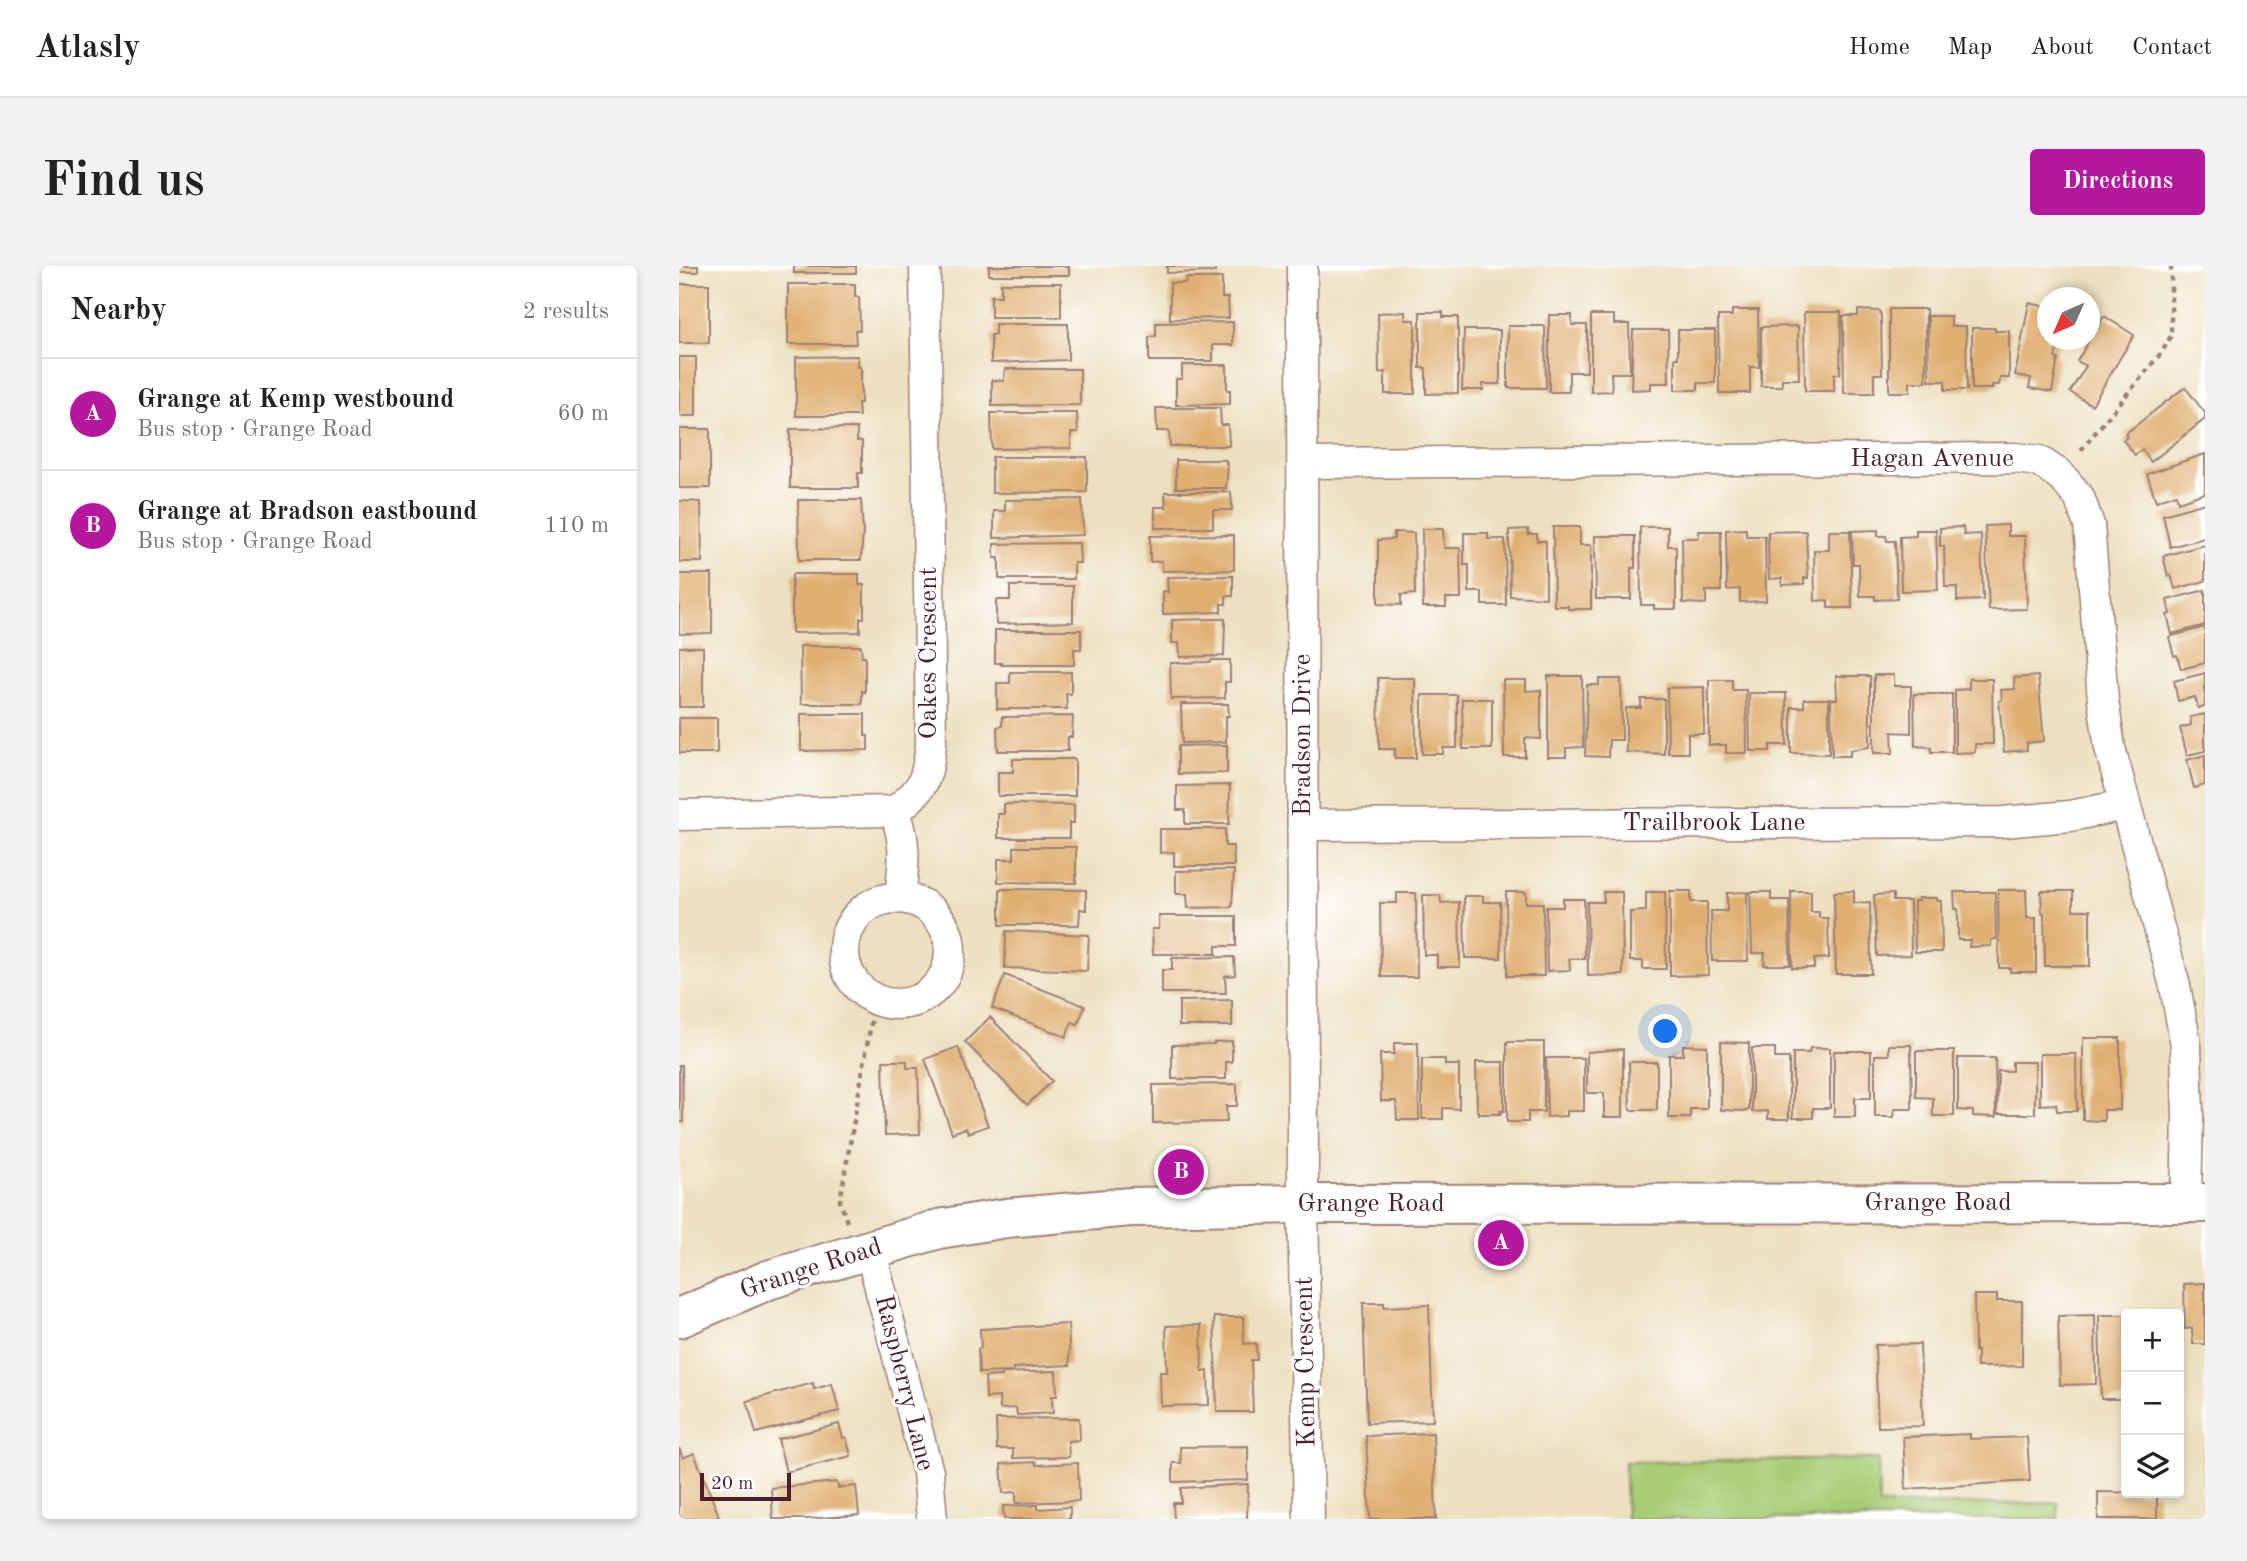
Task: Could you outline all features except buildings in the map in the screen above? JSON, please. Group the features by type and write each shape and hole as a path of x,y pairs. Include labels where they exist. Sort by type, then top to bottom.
{"main road":[{"name":"Grange Road","path":"679,1318 768,1280 939,1229 1006,1218 1131,1207 2196,1203"}],"street":[{"name":"Oakes Crescent","path":"895,811 915,796 927,774 931,744 925,266"},
{"name":"Bradson Drive","path":"1302,266 1303,1205"},
{"name":"Hagan Avenue","path":"1303,463 2015,457 2039,461 2060,475 2079,497 2089,525 2102,700 2110,748 2175,986 2186,1045 2188,1117 2196,1203"},
{"name":"Trailbrook Lane","path":"1303,825 2003,822 2070,816 2125,805"},
{"path":"679,815 895,811 903,834 905,857 900,898"},
{"path":"900,898 917,902 931,911 942,924 949,940 950,957 945,974 935,988 922,998 906,1004 888,1004 860,990 845,962 844,946 848,930 856,916 884,899 900,898"},
{"name":"Kemp Crescent","path":"1303,1205 1309,1519"},
{"name":"Raspberry Lane","path":"864,1251 928,1472 932,1519"}],"path":[{"path":"2081,450 2162,352 2171,336 2171,266"},
{"path":"864,1251 840,1202 871,1023 878,1000"}],"green space":[{"path":"1878,1459 1879,1505 2058,1503 2058,1519 1626,1519 1625,1462"}],"place":[{"name":"Grange at Bradson eastbound","path":"1181,1172"},
{"name":"Grange at Kemp westbound","path":"1501,1243"}]}
